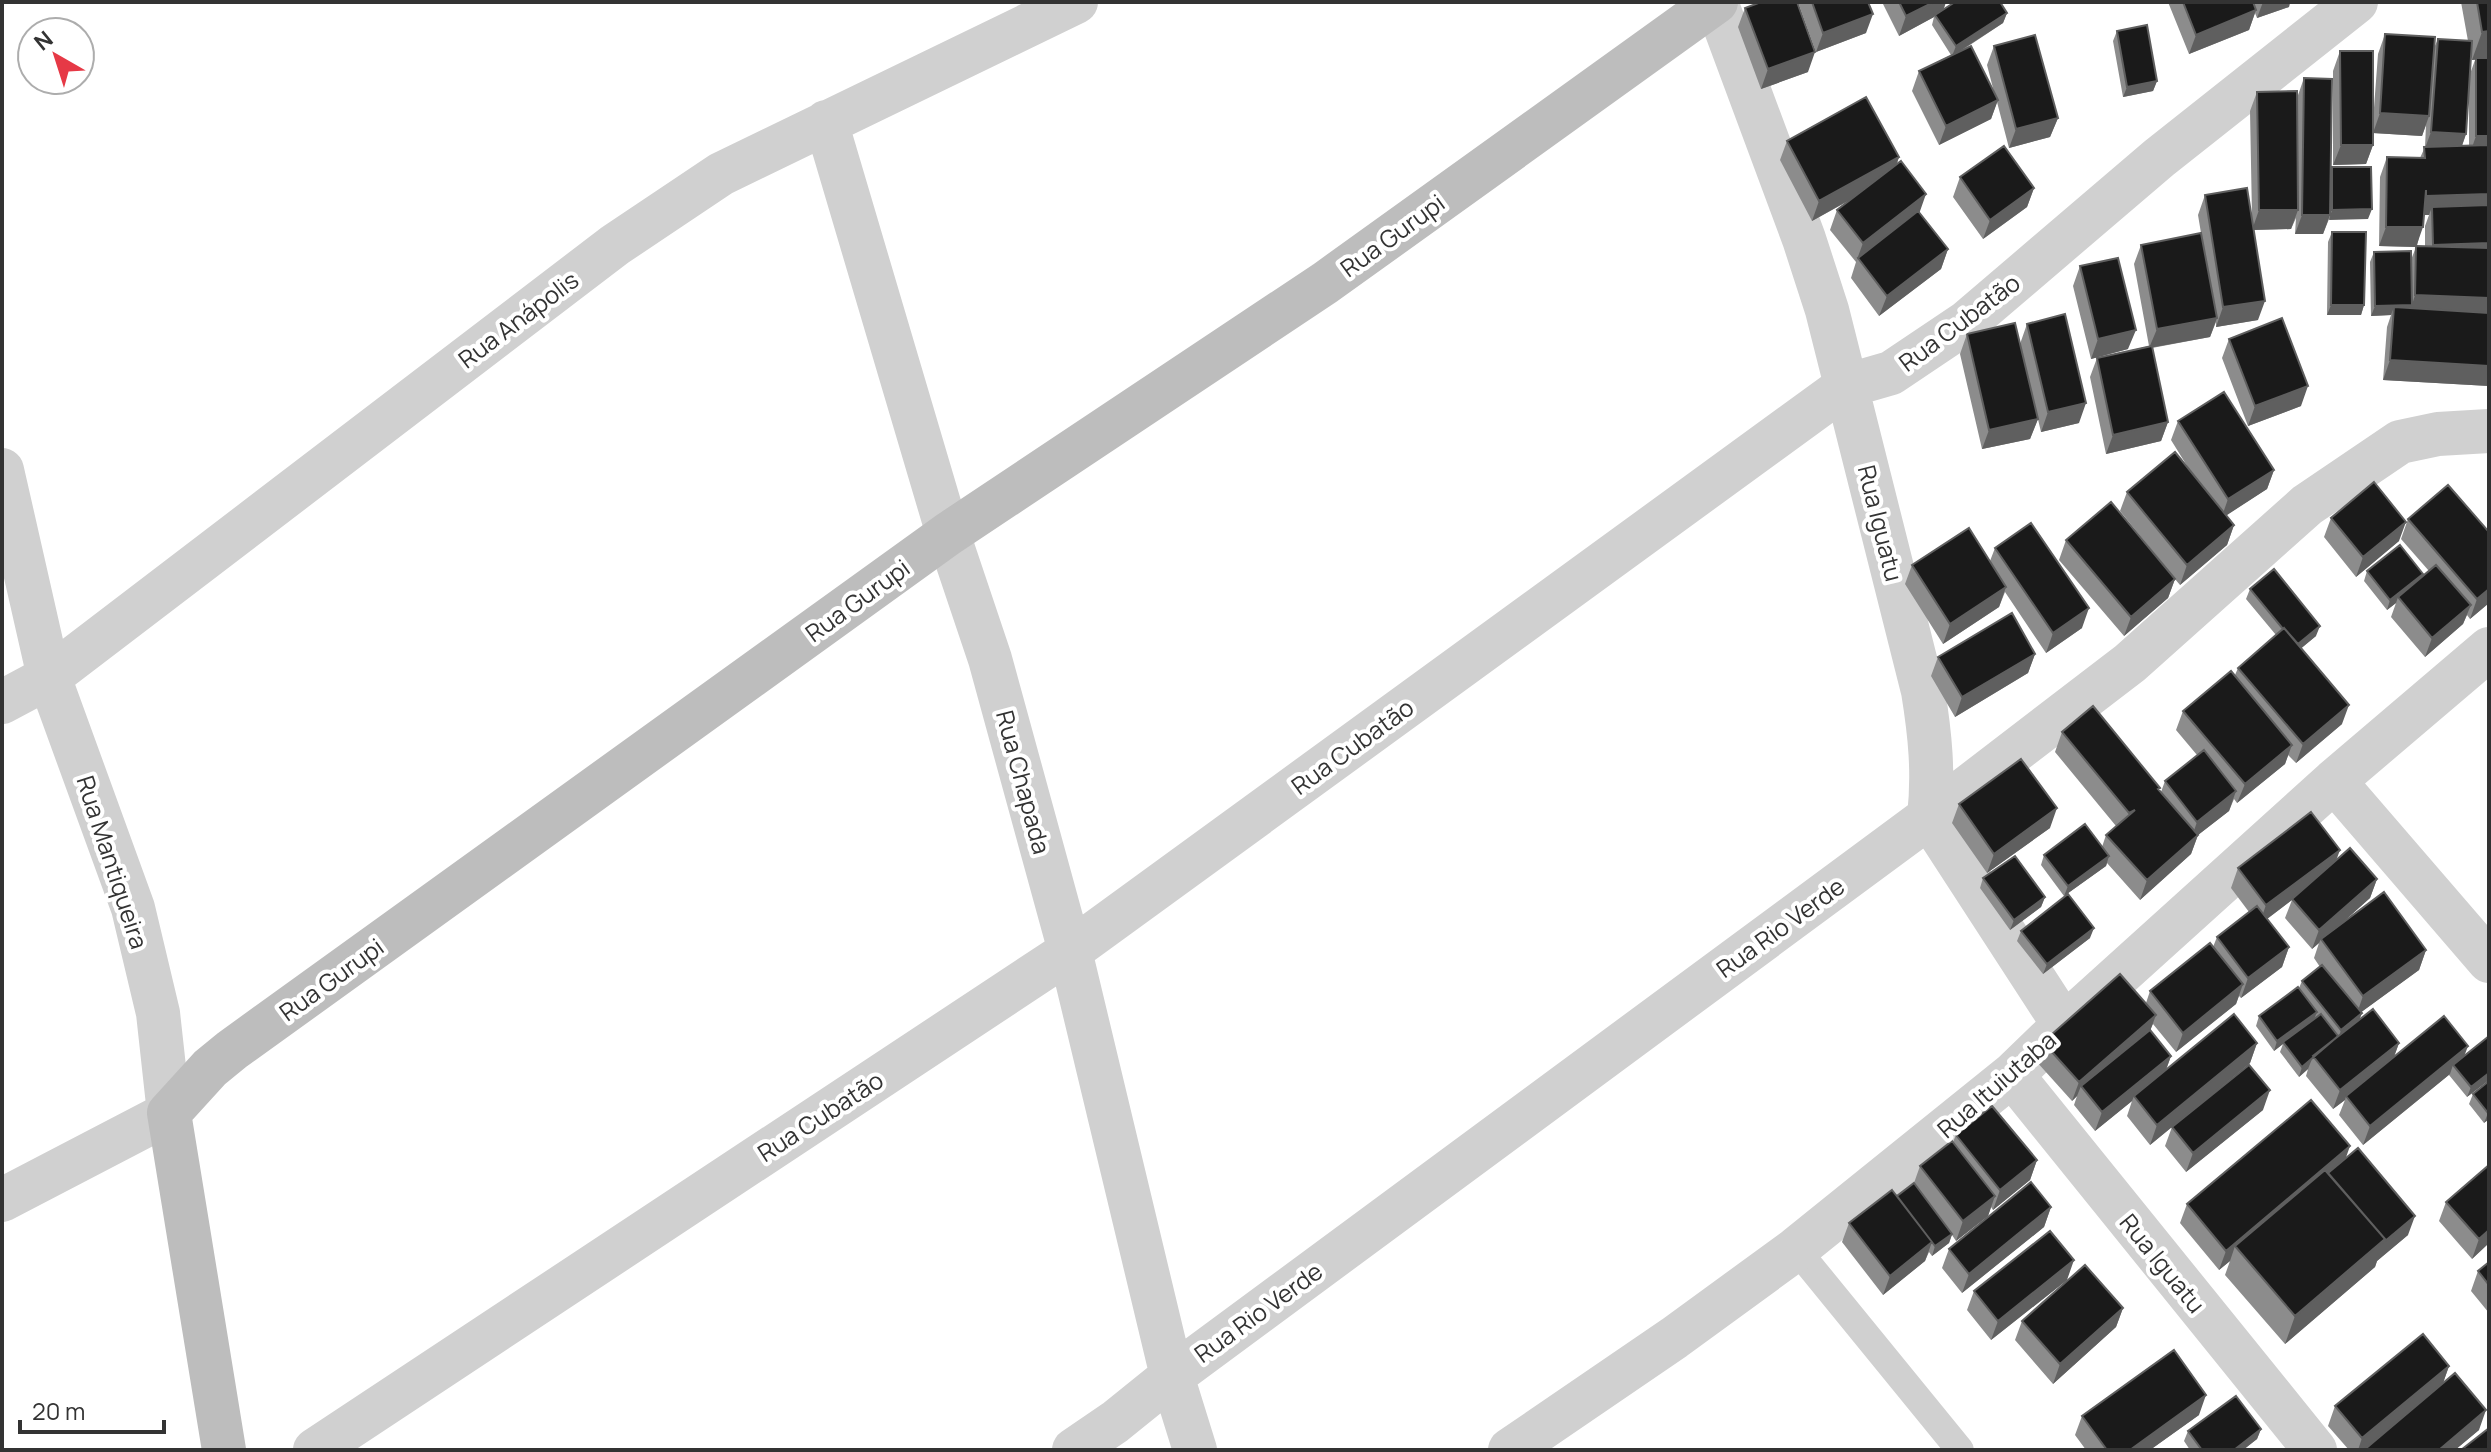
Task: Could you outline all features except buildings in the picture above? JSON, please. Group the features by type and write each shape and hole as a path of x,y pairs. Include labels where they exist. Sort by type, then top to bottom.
{"street":[{"name":"Rua Anápolis","path":"2,702 49,677 615,245 721,174 1076,2"},
{"name":"Rua Iguatu","path":"1716,2 1804,239 1827,310 1923,691 1932,741 1933,783 1929,817"},
{"name":"Rua Gurupi","path":"2,1200 169,1113 210,1068 232,1050 948,534 1325,283 1716,2"},
{"name":"Rua Cubatão","path":"315,1450 1070,951 1846,386 1891,373 1967,322 2159,158 2356,2"},
{"name":"Rua Chapada","path":"826,122 948,534 990,659 1070,951 1172,1376 1195,1450"},
{"name":"Rua Rio Verde","path":"1074,1450 1929,817 2130,663 2307,505 2400,442 2438,434 2489,431"},
{"name":"Rua Mantiqueira","path":"2,470 49,677 133,908 158,1013 169,1113 224,1450"},
{"name":"Rua Ituiutaba","path":"1510,1450 1674,1338 1796,1249 2012,1075 2334,781 2489,649"},
{"path":"2334,781 2489,961"},
{"path":"1929,817 2064,1025"},
{"name":"Rua Iguatu","path":"2012,1075 2315,1450"}],"lane":[{"path":"1796,1249 1960,1450"}]}
